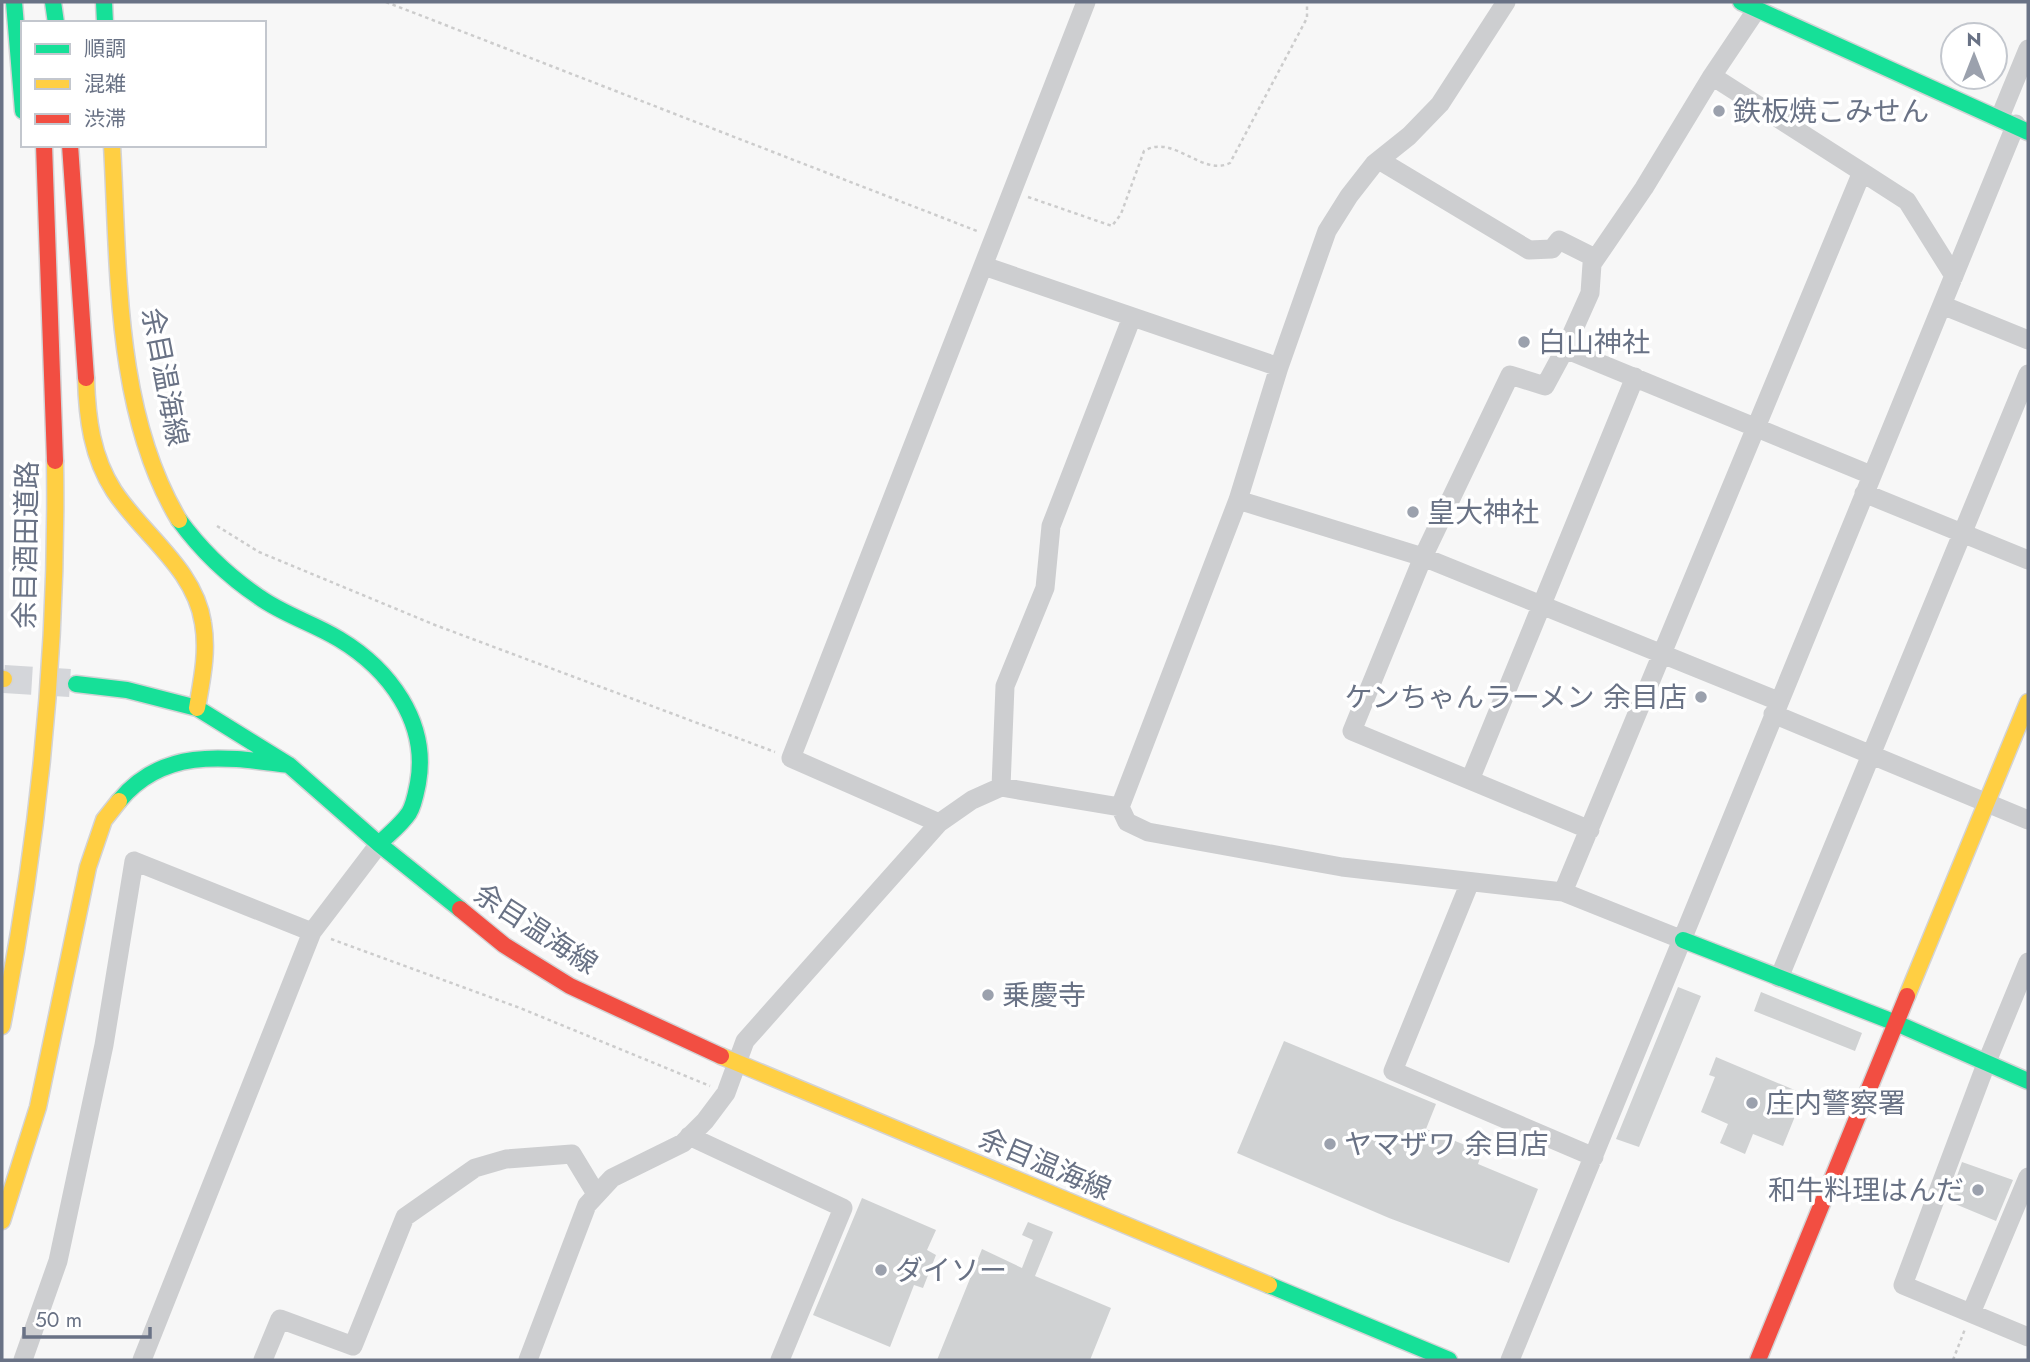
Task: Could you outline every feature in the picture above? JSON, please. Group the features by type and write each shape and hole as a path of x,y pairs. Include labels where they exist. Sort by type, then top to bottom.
{"main road":[{"path":"14,2 21,87"},
{"path":"53,2 56,21"},
{"path":"104,2 105,21"},
{"path":"1749,5 2015,124"},
{"name":"余目酒田道路","path":"2,1026 29,881 45,733 56,566 50,244 44,147"},
{"path":"70,147 84,322 87,414 96,455 114,491 188,581 203,620 206,652 197,708"},
{"name":"余目温海線","path":"113,147 119,256 132,374 154,463 170,504 192,538 228,573 275,607 341,640 386,675 412,718 423,769 410,812 379,844 504,945 570,986 737,1064 1450,1360"},
{"name":"余目酒田道路","path":"29,182 34,258 38,443"},
{"path":"76,684 127,690 197,708 289,765 379,844"},
{"path":"1758,1360 2028,702"},
{"path":"2,1221 38,1107 88,867 104,820 126,793 150,775 180,761 221,756 289,765"},
{"path":"2,934 18,824"},
{"path":"1684,940 1896,1023 2028,1081"}],"street":[{"path":"939,823 791,758 1086,2"},
{"path":"1506,2 1440,104 1409,136 1379,160 1349,196 1327,231 1279,368 1238,500 1120,807 1127,822 1148,832 1342,867 1563,892 1684,940"},
{"path":"1590,830 1352,731 1423,557 1510,375 1545,386 1590,293 1595,258 1644,188 1712,76 1749,5"},
{"path":"1510,1360 1684,940 2015,124 2028,49"},
{"path":"1712,76 1907,201 1954,276"},
{"path":"1379,160 1529,250 1552,249 1559,240 1595,258"},
{"path":"1563,892 1862,172"},
{"path":"984,266 1279,368"},
{"path":"1942,304 2028,340"},
{"path":"1001,787 1006,686 1045,587 1051,526 1132,317"},
{"path":"1564,349 1756,426 1964,534 2028,560"},
{"path":"1779,978 2028,374"},
{"path":"1470,780 1635,377"},
{"path":"1238,500 1423,557 1664,652 1870,754 2028,820"},
{"path":"528,1360 587,1205 595,1192 612,1178 671,1149 705,1121 726,1093 745,1041 939,823 972,800 1001,787 1120,807"},
{"path":"142,1360 312,932 379,844"},
{"path":"23,1360 58,1261 104,1045 134,861 312,932"},
{"path":"1470,882 1393,1071 1594,1157"},
{"path":"2028,962 1986,1064 1903,1285 2028,1336"},
{"path":"689,1136 843,1208 780,1360"},
{"path":"263,1360 280,1319 353,1346 405,1217 475,1168 506,1159 572,1153 595,1192"},
{"path":"1971,1313 2023,1207 2028,1177"}],"path":[{"path":"386,2 994,237"},
{"path":"1021,194 1112,226 1121,214 1144,151 1152,146 1166,146 1220,167 1230,163 1307,18 1307,2"},
{"path":"192,538 217,526 259,552 423,620 791,758"},
{"path":"312,932 520,1008 726,1093"},
{"path":"1953,1360 1971,1313"}],"building":[{"path":"1678,987 1701,996 1639,1147 1616,1139"},
{"path":"1761,992 1862,1033 1855,1051 1754,1011"},
{"name":"ヤマザワ 余目店","path":"1284,1041 1436,1104 1426,1129 1482,1152 1478,1164 1538,1189 1509,1263 1389,1218 1237,1153"},
{"name":"庄内警察署","path":"1716,1057 1804,1094 1783,1146 1753,1134 1745,1154 1720,1143 1728,1124 1701,1112 1715,1077 1709,1075"},
{"name":"和牛料理はんだ","path":"1962,1162 2013,1180 1996,1221 1948,1201"},
{"name":"ダイソー","path":"862,1198 936,1230 927,1250 936,1255 923,1288 914,1285 890,1347 813,1315"},
{"path":"1028,1222 1053,1232 1035,1276 1111,1308 1090,1360 937,1360 982,1249 1022,1268 1033,1240 1022,1235"}],"tunnel":[{"path":"4,679 70,683"}],"traffic: fast":[{"path":"14,2 21,87"},
{"path":"53,2 56,21"},
{"path":"104,2 105,21"},
{"path":"1741,2 2028,132"},
{"path":"179,520 206,552 248,589 278,609 339,639 357,651 389,682 411,719 420,761 411,810 379,844 460,909"},
{"path":"76,684 127,690 197,708 289,765 379,844"},
{"path":"119,801 137,783 176,763 220,758 289,765"},
{"path":"1683,940 1896,1023 2028,1081"},
{"path":"1269,1285 1449,1360"}],"traffic: slow":[{"path":"112,147 119,289 131,386 142,433 158,478 179,520"},
{"path":"86,378 92,437 100,465 126,507 179,569 198,604 205,644 197,708"},
{"path":"2,1026 26,886 44,745 53,604 55,461"},
{"path":"1907,996 2028,702"},
{"path":"2,1221 38,1107 88,867 104,820 119,801"},
{"path":"721,1056 1269,1285"}],"traffic: jam":[{"path":"44,147 55,461"},
{"path":"70,147 86,378"},
{"path":"460,909 504,945 570,986 721,1056"},
{"path":"1758,1360 1907,996"}],"place":[{"name":"鉄板焼こみせん","path":"1719,111"},
{"name":"白山神社","path":"1524,342"},
{"name":"皇大神社","path":"1413,512"},
{"name":"ケンちゃんラーメン 余目店","path":"1701,697"},
{"name":"乗慶寺","path":"988,995"},
{"name":"庄内警察署","path":"1752,1103"},
{"name":"ヤマザワ 余目店","path":"1330,1144"},
{"name":"和牛料理はんだ","path":"1978,1190"},
{"name":"ダイソー","path":"881,1270"}]}
